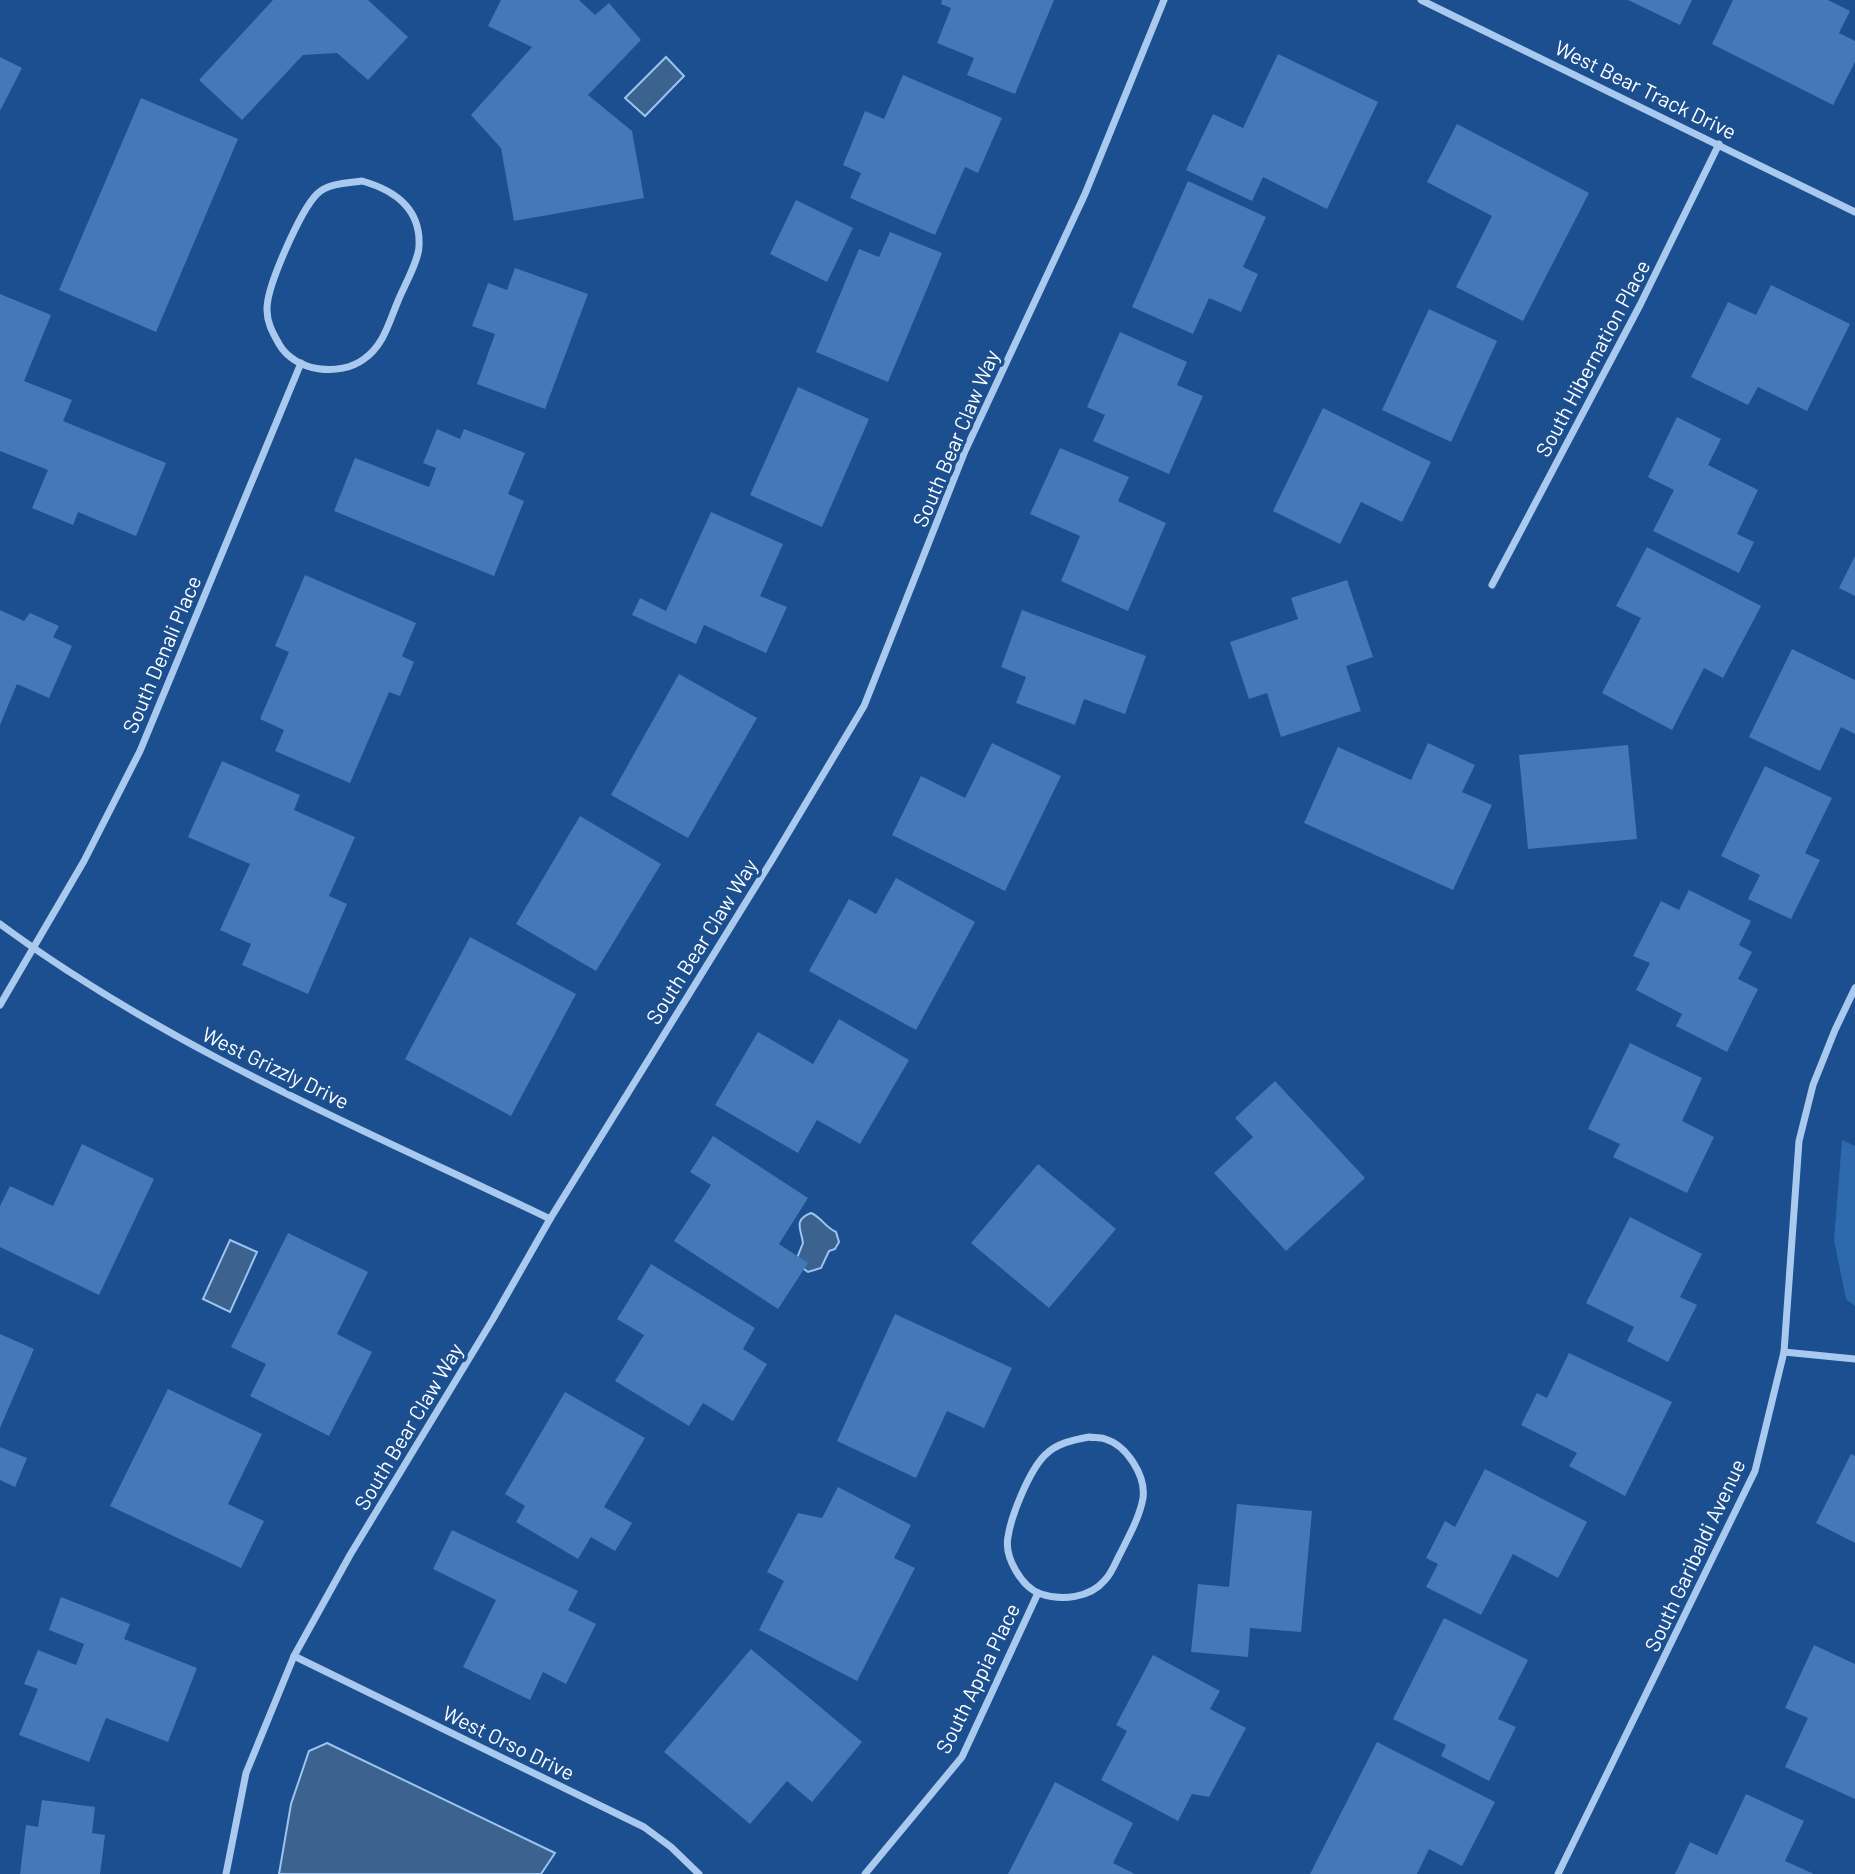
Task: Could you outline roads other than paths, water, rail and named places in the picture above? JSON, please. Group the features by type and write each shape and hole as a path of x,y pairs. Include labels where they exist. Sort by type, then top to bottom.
{"street":[{"name":"South Bear Claw Way","path":"226,1874 246,1773 294,1656 350,1555 493,1319 550,1219 864,706 965,451 1084,194 1164,0"},
{"name":"West Bear Track Drive","path":"1421,0 1855,212"},
{"name":"South Hibernation Place","path":"1492,585 1640,305 1719,144"},
{"path":"362,181 386,188 405,203 416,224 419,248 380,344 364,360 348,367 324,370 301,363 282,349 270,327 267,308 271,287 302,216 318,192 338,184 362,181"},
{"name":"South Denali Place","path":"0,1004 84,861 140,751 301,363"},
{"name":"West Grizzly Drive","path":"0,924 33,948 164,1030 233,1067 550,1219"},
{"name":"South Garibaldi Avenue","path":"1558,1874 1755,1471 1784,1352 1799,1141 1813,1085 1855,988"},
{"path":"1784,1352 1855,1359"},
{"name":"South Appia Place","path":"1089,1437 1105,1439 1126,1452 1139,1472 1143,1496 1128,1539 1105,1580 1085,1594 1062,1598 1038,1593 1025,1583 1012,1563 1007,1540 1020,1495 1044,1455 1065,1442 1089,1437"},
{"name":"South Appia Place","path":"865,1874 962,1757 1038,1593"},
{"name":"West Orso Drive","path":"294,1656 644,1827 671,1847 699,1874"}]}
